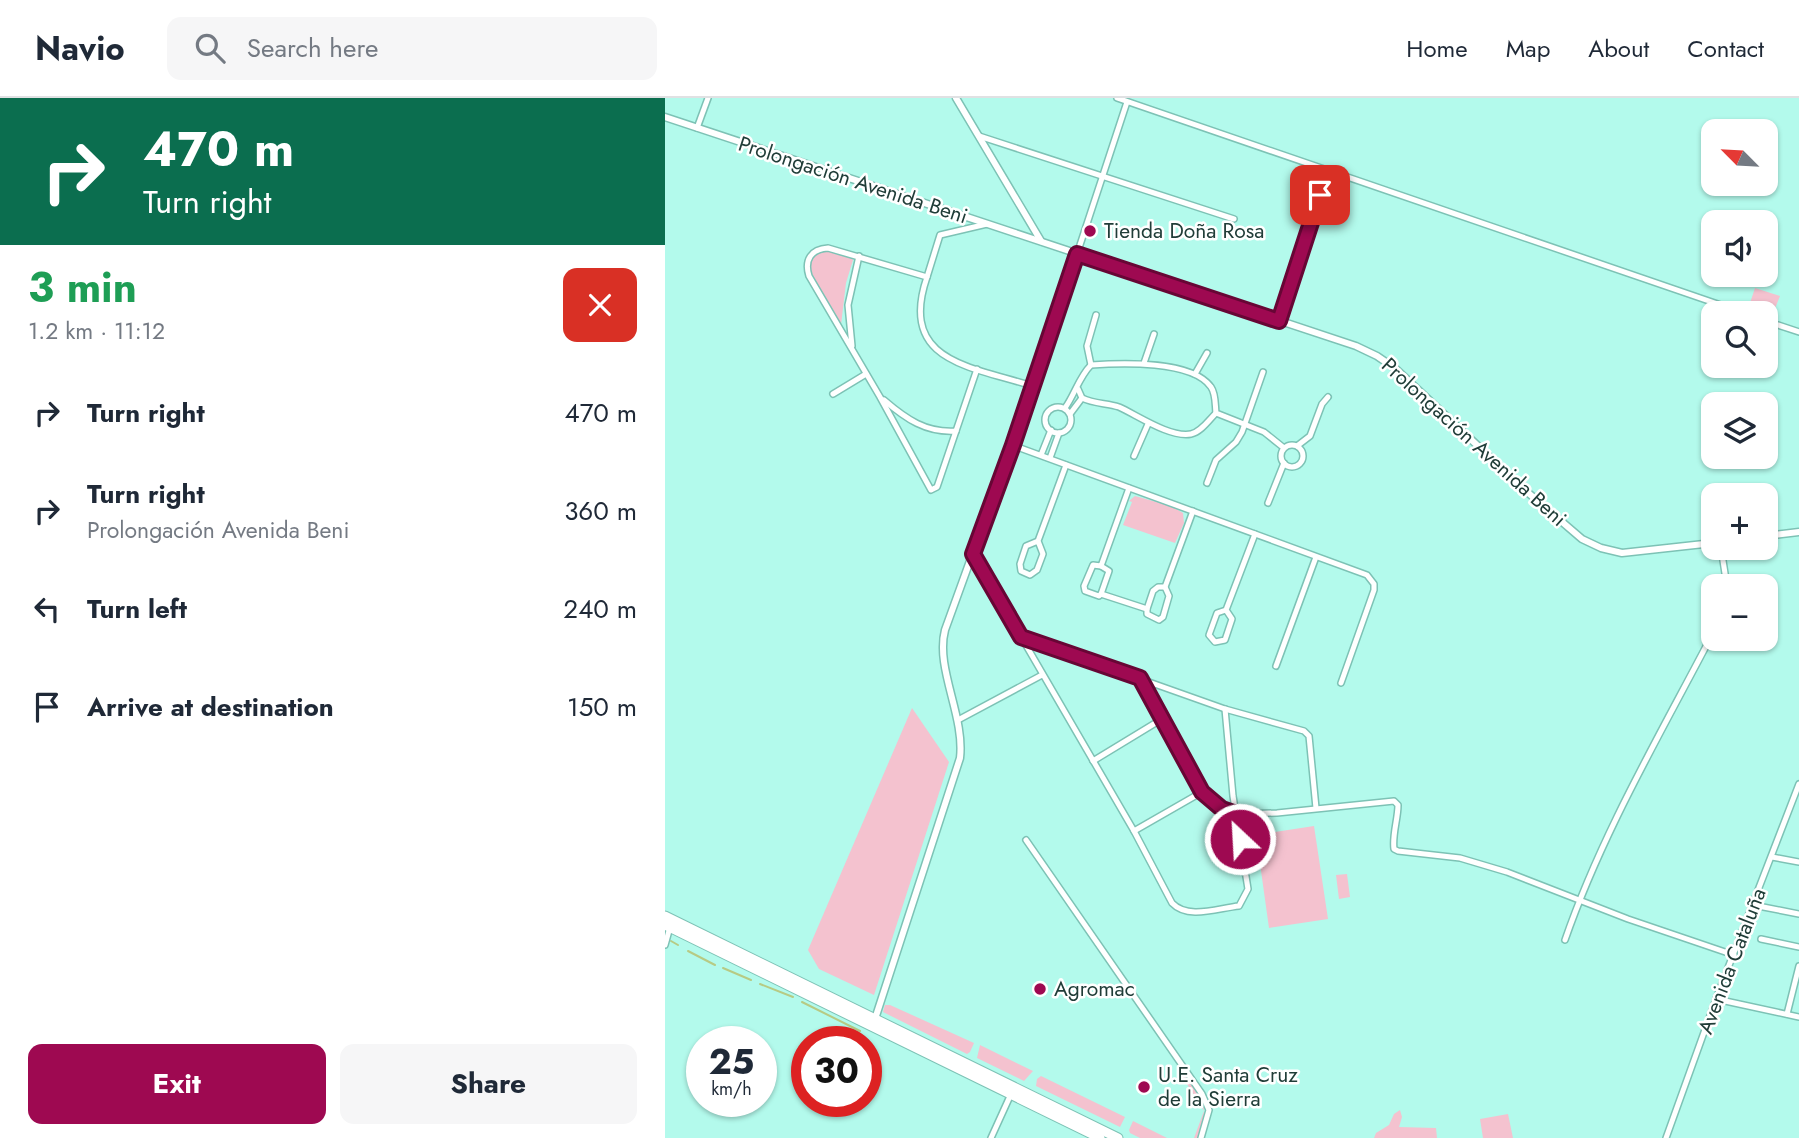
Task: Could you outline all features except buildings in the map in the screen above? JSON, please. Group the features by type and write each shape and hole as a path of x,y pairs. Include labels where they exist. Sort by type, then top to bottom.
{"highway":[{"path":"665,916 1118,1138"},
{"path":"668,926 1100,1138"}],"street":[{"path":"697,128 708,98"},
{"path":"956,98 1041,241 1077,254"},
{"path":"1117,98 1709,301"},
{"path":"875,1019 960,758 958,720 941,645 1013,445 1127,102"},
{"name":"Prolongación Avenida Beni","path":"665,117 1041,241"},
{"path":"979,136 1234,219"},
{"path":"1279,321 1328,170"},
{"path":"987,224 940,235 919,302 923,332 940,353 977,369 1032,386"},
{"path":"927,277 823,248 812,253 807,265 809,275 931,490 937,487 977,369"},
{"name":"Prolongación Avenida Beni","path":"1077,254 1356,346 1377,356 1396,369 1526,491 1582,539 1601,548 1622,552 1701,544"},
{"path":"853,352 848,327 848,305 859,256"},
{"path":"1091,365 1087,346 1096,315"},
{"path":"1778,325 1799,332"},
{"path":"1144,363 1154,334"},
{"path":"1195,374 1207,353"},
{"path":"1065,408 1078,389 1082,374 1091,365 1144,363 1195,374 1210,386 1215,396 1216,413 1190,434 1148,424 1118,407 1092,403 1082,398 1078,389"},
{"path":"1207,483 1216,460 1236,442 1263,372"},
{"path":"833,394 866,374"},
{"path":"880,397 916,424 935,430 956,431"},
{"path":"1297,446 1310,436 1322,404 1328,397"},
{"path":"1050,458 1059,433 1069,426 1070,414 1082,398"},
{"path":"1059,433 1051,430 1046,423 1046,415 1052,408 1065,408"},
{"path":"1065,408 1070,414"},
{"path":"1216,413 1264,432 1284,448"},
{"path":"1134,456 1148,424"},
{"path":"1041,455 1051,430"},
{"path":"1013,445 1367,575 1374,584 1374,590 1341,684"},
{"path":"1297,446 1302,452 1300,463 1290,467 1284,463 1281,454 1284,448 1297,446"},
{"path":"1268,503 1284,463"},
{"path":"1038,541 1026,545 1020,564 1021,570 1030,575 1037,570 1043,554 1038,541 1066,465"},
{"path":"1101,566 1129,488"},
{"path":"1165,587 1158,587 1153,591 1147,610 1147,614 1159,620 1163,617 1169,596 1165,587 1193,511"},
{"path":"1778,535 1799,532"},
{"path":"1226,610 1255,534"},
{"path":"973,554 1173,903 1179,910 1188,912 1238,906 1248,889 1236,814 1225,709"},
{"path":"1276,666 1316,557"},
{"path":"1101,594 1109,571 1093,565 1084,586 1085,591 1147,610"},
{"path":"1226,610 1233,619 1225,640 1215,642 1209,635 1217,613 1226,610"},
{"path":"1021,637 1225,709 1299,729 1309,736 1316,808"},
{"path":"1566,940 1580,900 1648,754 1703,651"},
{"path":"958,720 1042,675"},
{"path":"1140,678 1202,792 1222,809 1236,814 1277,813 1394,802 1398,805 1398,822 1393,844 1398,851 1459,858 1507,872 1627,919 1734,955"},
{"path":"1093,761 1162,719"},
{"name":"Avenida Cataluña","path":"1666,1138 1799,784"},
{"path":"1134,831 1202,792"},
{"path":"1026,840 1202,1094 1209,1110 1201,1138"},
{"path":"1772,857 1799,862"},
{"path":"1752,905 1799,914"},
{"path":"665,945 668,926"},
{"path":"1761,939 1799,947"},
{"path":"1787,1014 1799,966"},
{"path":"1716,999 1799,1017"},
{"path":"991,1138 1011,1094"}],"shaded area":[{"path":"824,250 851,257 853,260 846,283 841,325 810,270 811,259"},
{"path":"1755,288 1780,296 1778,301 1751,301"},
{"path":"1135,496 1171,506 1183,513 1184,523 1175,543 1123,525 1132,502 1129,501"},
{"path":"912,708 949,762 874,995 819,969 808,950"},
{"path":"1314,826 1328,919 1269,928 1256,835"},
{"path":"1347,874 1350,897 1339,899 1336,875"},
{"path":"885,1005 974,1043 970,1052 967,1054 883,1012"},
{"path":"980,1045 1033,1071 1024,1081 977,1058"},
{"path":"1179,1065 1201,1099 1204,1111 1177,1068"},
{"path":"1041,1076 1125,1117 1120,1127 1036,1086 1037,1079"},
{"path":"1400,1110 1402,1117 1399,1127 1436,1128 1437,1138 1374,1138 1376,1133 1389,1125 1394,1114"},
{"path":"1204,1111 1198,1138 1194,1138"},
{"path":"1508,1114 1513,1138 1483,1138 1480,1119"},
{"path":"1133,1121 1167,1138 1140,1138 1130,1133"}],"waterway":[{"path":"671,941 678,945"},
{"path":"688,951 715,965"},
{"path":"723,968 751,980"},
{"path":"760,984 793,997"},
{"path":"802,1002 850,1026"}],"place":[{"name":"Tienda Doña Rosa","path":"1090,231"},
{"name":"Agromac","path":"1040,989"},
{"name":"U.E. Santa Cruz de la Sierra","path":"1144,1087"}],"route":[{"path":"1240,839 1236,814 1222,809 1202,792 1140,678 1021,637 973,554 1077,254 1279,321 1320,195"}]}
